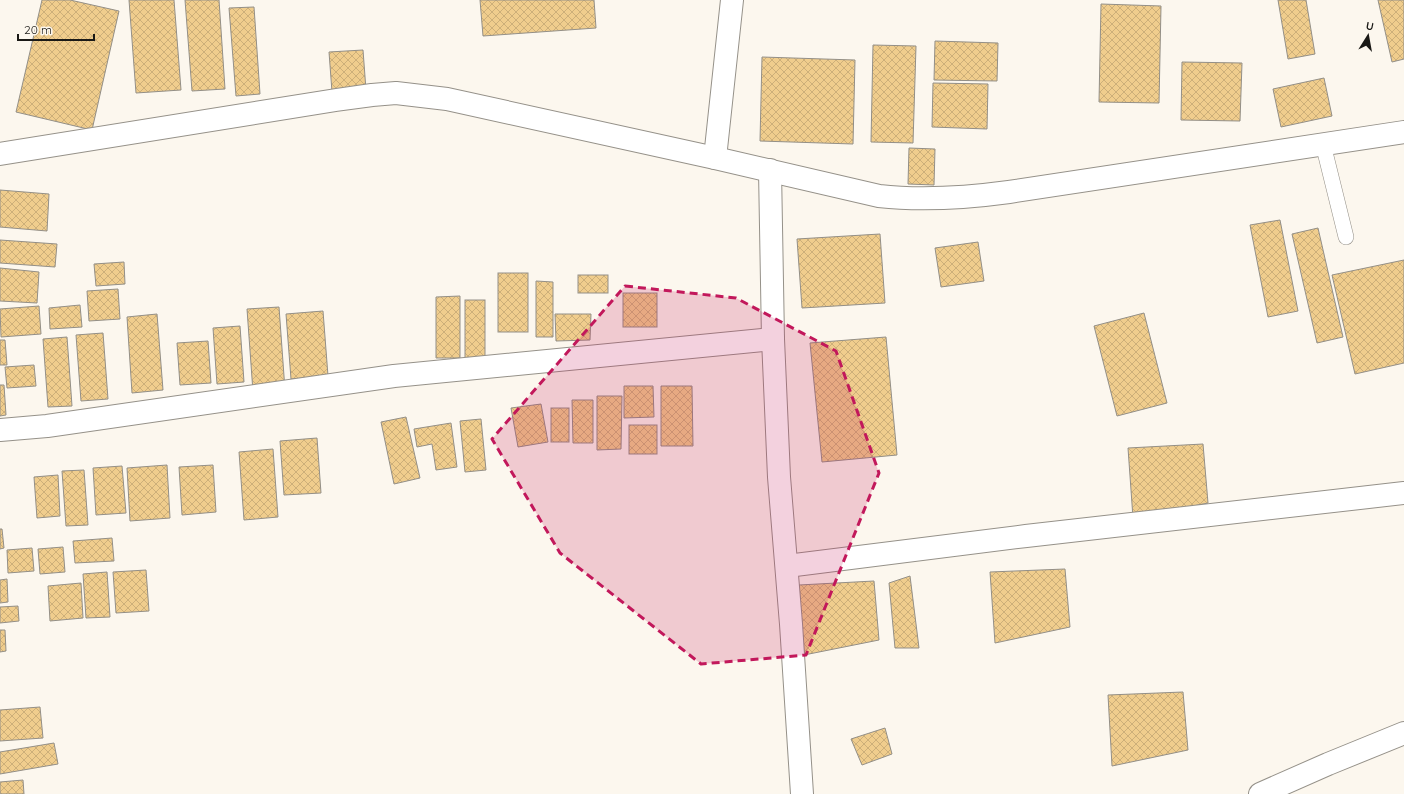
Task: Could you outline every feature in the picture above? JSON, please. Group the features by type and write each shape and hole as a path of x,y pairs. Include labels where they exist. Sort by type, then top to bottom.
{"street":[{"path":"715,158 732,0"},
{"path":"0,154 336,100 396,93 447,99 770,170 879,196 940,199 969,198 1404,132"},
{"path":"770,170 773,339 779,478 787,566 802,794"},
{"path":"0,430 48,426 394,376 773,339"},
{"path":"787,566 1026,536 1404,493"},
{"path":"1260,794 1404,733"}],"lane":[{"path":"1323,144 1346,237"}],"highlighted area":[{"path":"625,286 736,298 836,351 879,473 806,655 701,664 560,553 492,439"}],"building":[{"path":"42,0 70,0 119,11 92,130 16,112"},
{"path":"129,0 174,0 181,90 136,93"},
{"path":"185,0 219,0 225,89 192,91"},
{"path":"480,0 594,0 596,28 483,36"},
{"path":"1278,0 1306,0 1315,54 1288,59"},
{"path":"1378,0 1404,0 1404,59 1392,62"},
{"path":"1101,4 1161,6 1159,103 1099,102"},
{"path":"254,7 260,94 236,96 229,8"},
{"path":"935,41 998,43 997,81 934,80"},
{"path":"873,45 916,46 913,143 871,142"},
{"path":"363,50 366,90 332,92 329,52"},
{"path":"762,57 855,60 853,144 760,141"},
{"path":"1182,62 1242,63 1240,121 1181,120"},
{"path":"1324,78 1332,116 1281,127 1273,89"},
{"path":"933,83 988,84 987,129 932,127"},
{"path":"909,148 935,149 934,185 908,184"},
{"path":"0,190 49,194 47,231 0,227"},
{"path":"1280,220 1298,311 1268,317 1250,225"},
{"path":"1318,228 1343,337 1317,343 1292,234"},
{"path":"880,234 885,303 802,308 797,239"},
{"path":"0,240 57,244 55,267 0,263"},
{"path":"978,242 984,281 941,287 935,248"},
{"path":"1404,260 1404,363 1355,374 1332,275"},
{"path":"124,262 125,284 96,286 94,264"},
{"path":"0,268 39,272 37,303 0,301"},
{"path":"498,273 528,273 528,332 498,332"},
{"path":"578,275 608,275 608,293 578,293"},
{"path":"536,281 553,282 553,337 536,337"},
{"path":"118,289 120,319 89,321 87,291"},
{"path":"623,293 657,293 657,327 623,327"},
{"path":"460,296 460,358 436,358 436,297"},
{"path":"465,300 485,300 485,359 465,359"},
{"path":"80,305 82,327 50,329 49,308"},
{"path":"39,306 41,334 1,337 0,309"},
{"path":"279,307 285,390 253,392 247,309"},
{"path":"323,311 328,376 291,379 286,314"},
{"path":"1144,313 1167,403 1117,416 1094,326"},
{"path":"157,314 163,390 132,393 127,317"},
{"path":"555,314 591,314 590,340 556,341"},
{"path":"240,326 244,382 217,384 213,328"},
{"path":"103,333 108,399 81,401 76,335"},
{"path":"67,337 72,406 48,407 43,339"},
{"path":"886,337 897,455 822,462 810,343"},
{"path":"0,340 5,340 7,365 0,365"},
{"path":"208,341 211,383 180,385 177,343"},
{"path":"34,365 36,386 7,388 5,367"},
{"path":"0,385 4,385 6,415 0,416"},
{"path":"624,386 653,386 654,417 624,418"},
{"path":"661,386 692,386 693,446 661,446"},
{"path":"597,396 622,396 621,449 597,450"},
{"path":"572,400 593,400 593,443 573,443"},
{"path":"541,404 548,442 518,447 511,408"},
{"path":"551,408 569,408 569,442 551,442"},
{"path":"406,417 420,478 394,484 381,422"},
{"path":"481,419 486,470 465,472 460,421"},
{"path":"451,423 457,467 436,470 432,444 417,447 414,429"},
{"path":"629,425 657,425 657,454 629,454"},
{"path":"317,438 321,493 284,495 280,441"},
{"path":"1203,444 1208,503 1133,518 1128,448"},
{"path":"273,449 278,517 244,520 239,452"},
{"path":"167,465 170,518 130,521 127,468"},
{"path":"213,465 216,512 182,515 179,467"},
{"path":"122,466 126,513 96,515 93,468"},
{"path":"84,470 88,525 66,526 62,471"},
{"path":"58,475 60,516 37,518 34,477"},
{"path":"0,529 2,529 4,548 0,549"},
{"path":"112,538 114,561 75,563 73,541"},
{"path":"63,547 65,572 40,574 38,549"},
{"path":"32,548 34,571 8,573 7,550"},
{"path":"1065,569 1070,627 995,643 990,572"},
{"path":"146,570 149,611 116,613 113,572"},
{"path":"107,572 110,617 86,618 83,574"},
{"path":"910,576 919,648 895,648 889,583"},
{"path":"7,579 8,602 0,603 0,580"},
{"path":"874,581 879,640 804,655 799,585"},
{"path":"81,583 83,618 50,621 48,586"},
{"path":"18,606 19,621 0,623 0,607"},
{"path":"0,630 5,630 6,651 0,652"},
{"path":"1183,692 1188,750 1112,766 1108,695"},
{"path":"40,707 43,738 0,741 0,710"},
{"path":"885,728 892,754 862,765 851,739"},
{"path":"54,743 58,764 0,774 0,752"},
{"path":"23,780 24,794 0,794 0,782"}]}
